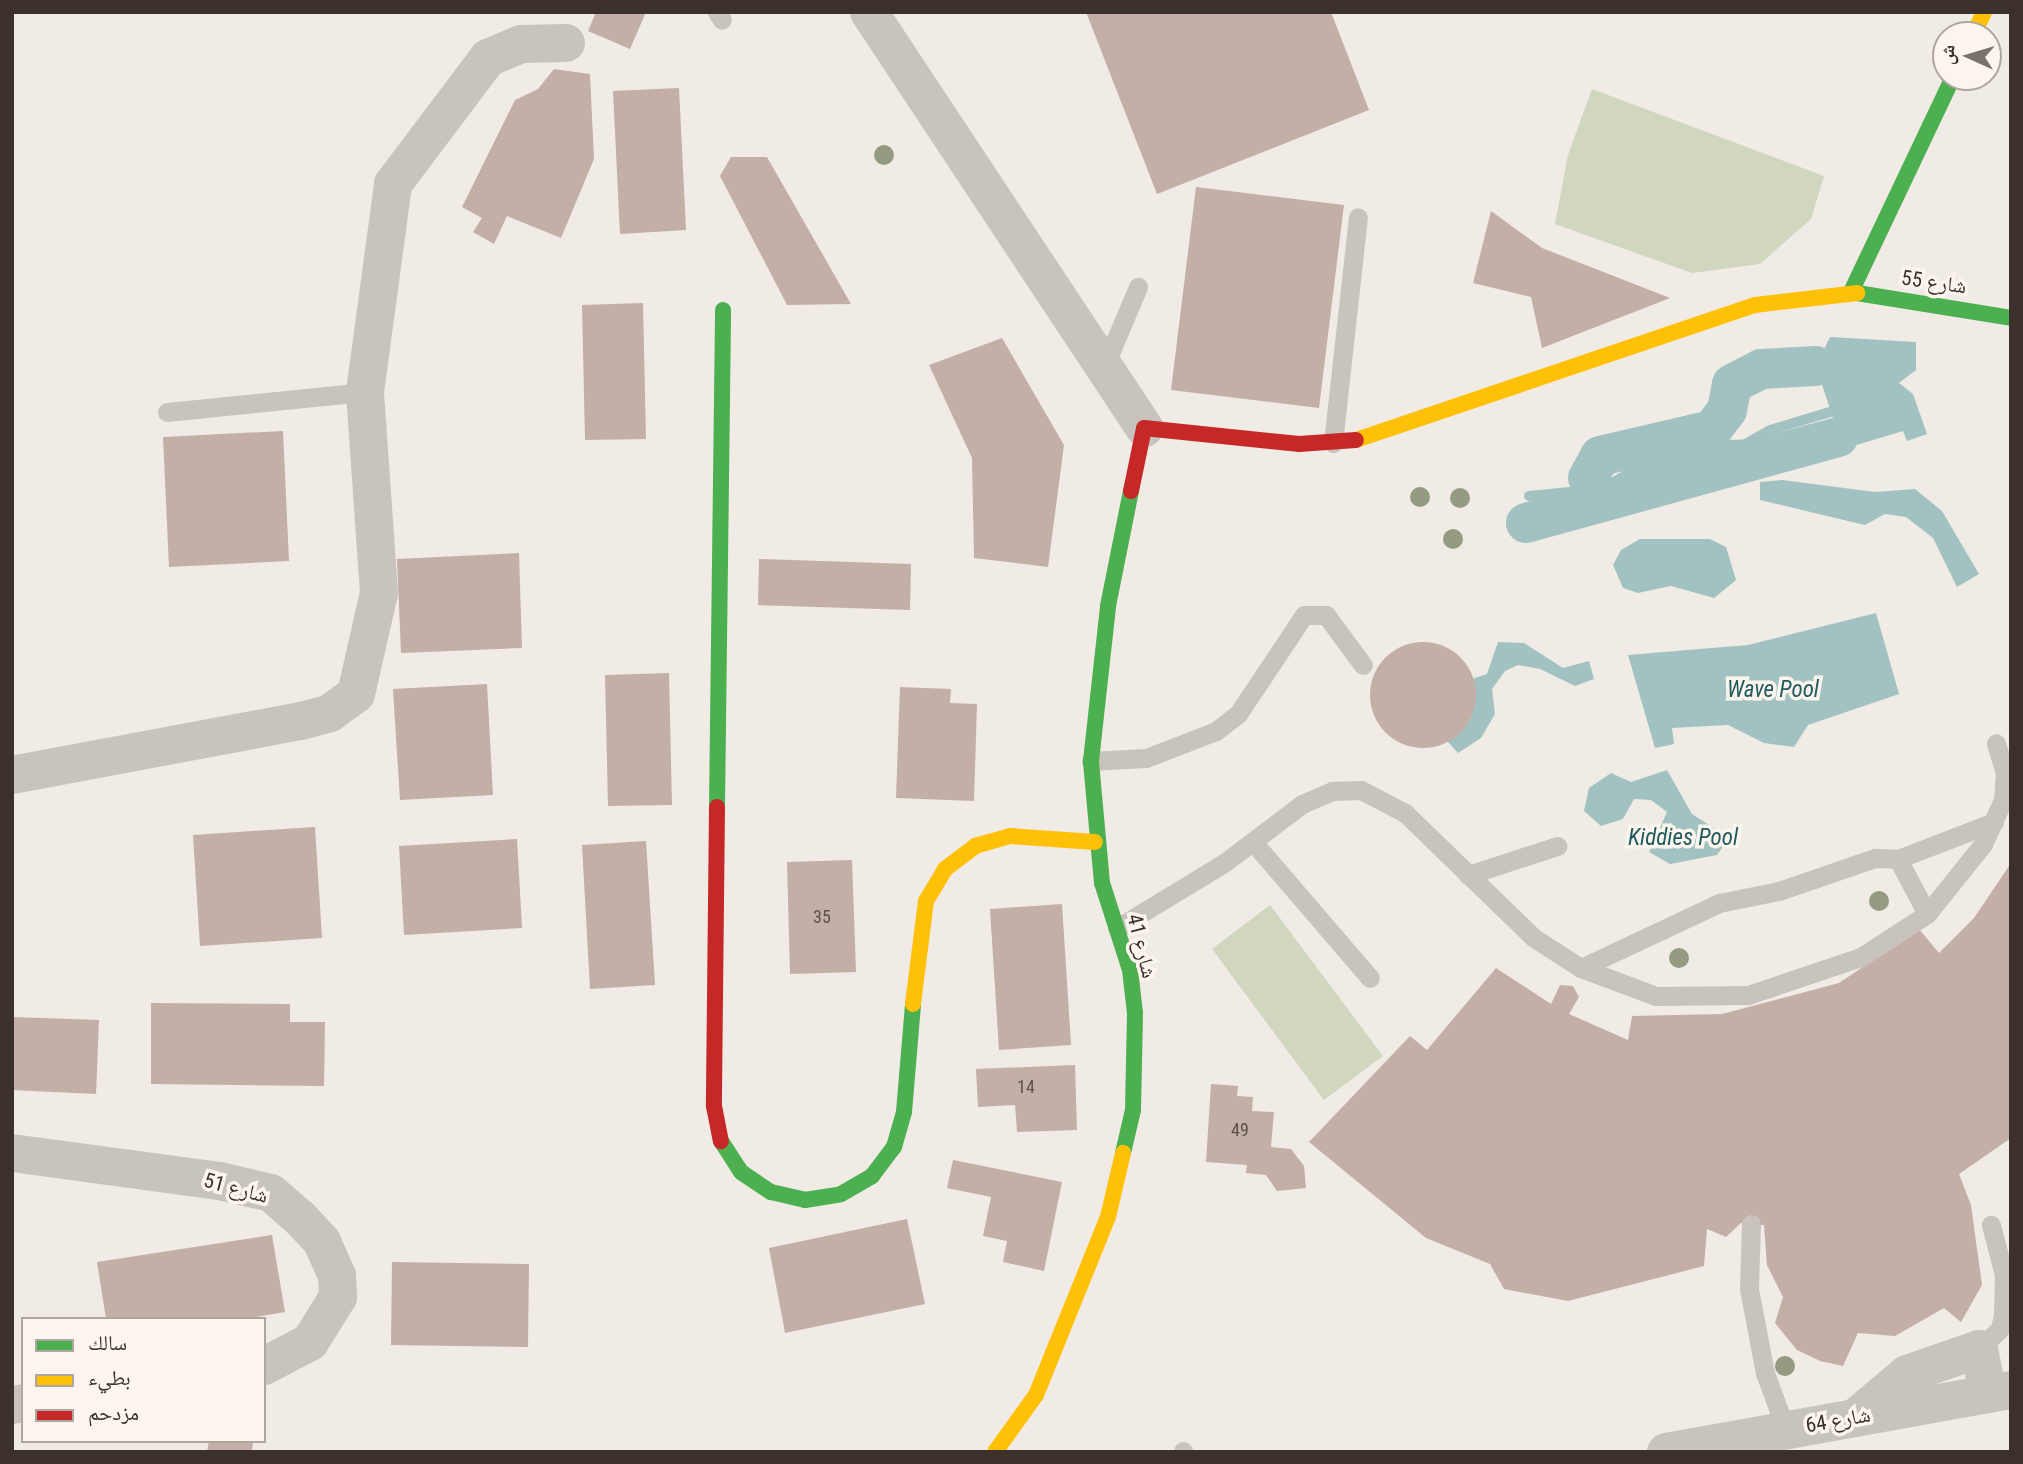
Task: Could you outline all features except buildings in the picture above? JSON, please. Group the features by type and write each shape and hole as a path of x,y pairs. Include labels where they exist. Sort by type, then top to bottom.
{"street":[{"path":"869,12 1022,250 1105,365 1143,428"},
{"path":"12,775 330,713 356,694 367,666 379,593 365,392 393,184 488,58 522,44 566,43"},
{"path":"1851,292 1946,91"},
{"name":"شارع 55","path":"1143,428 1333,443 1375,438 1579,360 1755,305 1851,292 2011,318"},
{"path":"723,310 714,1106 721,1141 741,1172 771,1192 805,1200 841,1195 872,1176 894,1147 904,1112 919,937 926,901 945,869 975,846 1010,836 1095,842"},
{"name":"شارع 41","path":"995,1452 1036,1395 1108,1217 1133,1110 1135,1013 1095,842 1091,761 1108,606 1143,428"},
{"name":"شارع 51","path":"12,1153 220,1181 271,1194 300,1218 322,1242 337,1275 338,1297 310,1342 266,1365"},
{"path":"1856,1417 1907,1374 1979,1349 2003,1396"},
{"name":"شارع 64","path":"1666,1452 1856,1417 2003,1396"}],"lane":[{"path":"1333,443 1358,217"},
{"path":"1105,365 1138,287"},
{"path":"167,412 365,392"},
{"path":"1091,761 1146,758 1216,731 1238,714 1304,615 1326,615 1363,665"},
{"path":"1117,928 1252,842 1302,804 1332,791 1361,790 1405,813 1534,938 1581,968 1656,996 1748,995 1861,957 1927,914 1994,822 2005,774 1996,743"},
{"path":"1581,968 1719,903 1779,891 1875,858 1898,859 1994,822"},
{"path":"1252,842 1370,978"},
{"path":"1468,875 1557,846"},
{"path":"1898,859 1927,914"},
{"path":"1751,1224 1749,1289 1765,1373 1786,1430"},
{"path":"1979,1349 2000,1329 2003,1315 2004,1275 1991,1225"}],"green space":[{"path":"1592,89 1824,176 1811,219 1760,264 1692,273 1555,224 1568,155"},
{"path":"1270,905 1383,1056 1324,1100 1212,949"}],"water":[{"path":"1830,337 1916,342 1916,370 1899,383 1913,394 1927,434 1907,441 1903,431 1843,449 1816,366"},
{"path":"1782,480 1875,492 1915,489 1942,511 1979,574 1957,587 1933,538 1906,517 1885,514 1865,525 1760,500 1760,482"},
{"path":"1640,539 1710,539 1726,547 1736,580 1714,598 1671,586 1638,593 1623,588 1613,565 1621,550"},
{"name":"Wave Pool","path":"1876,613 1899,694 1808,725 1794,747 1764,743 1728,725 1672,728 1674,744 1655,748 1628,655 1748,645"},
{"path":"1498,642 1524,643 1563,668 1589,661 1594,679 1575,686 1540,669 1518,665 1505,671 1492,689 1495,714 1481,738 1458,753 1447,741 1471,718 1472,679 1487,674"},
{"name":"Kiddies Pool","path":"1667,770 1692,814 1729,838 1717,855 1670,864 1649,852 1667,812 1651,800 1634,799 1623,819 1601,826 1584,811 1589,788 1611,773 1631,782"}],"waterway":[{"path":"1588,478 1600,456 1712,430 1727,410 1732,384 1761,369 1816,366"},
{"path":"1529,496 1601,489 1646,464 1722,457 1770,430 1830,412"},
{"path":"1617,482 1646,480 1723,445 1774,444 1834,425"},
{"path":"1526,523 1838,437"},
{"path":"1533,510 1566,497"}],"traffic: fast":[{"path":"1851,292 1946,91"},
{"path":"1857,293 2011,318"},
{"path":"717,807 723,310"},
{"path":"1123,1153 1133,1110 1135,1013 1130,970 1102,883 1091,761 1108,606 1131,491"},
{"path":"721,1141 741,1172 771,1192 805,1200 841,1194 872,1176 894,1147 904,1112 913,1004"}],"traffic: slow":[{"path":"1980,21 1984,12"},
{"path":"1356,440 1755,305 1857,293"},
{"path":"913,1004 926,901 945,869 975,846 1010,836 1095,842"},
{"path":"995,1452 1036,1395 1108,1217 1123,1153"}],"traffic: jam":[{"path":"1131,491 1144,428 1299,444 1356,440"},
{"path":"717,807 714,1106 721,1141"}]}
